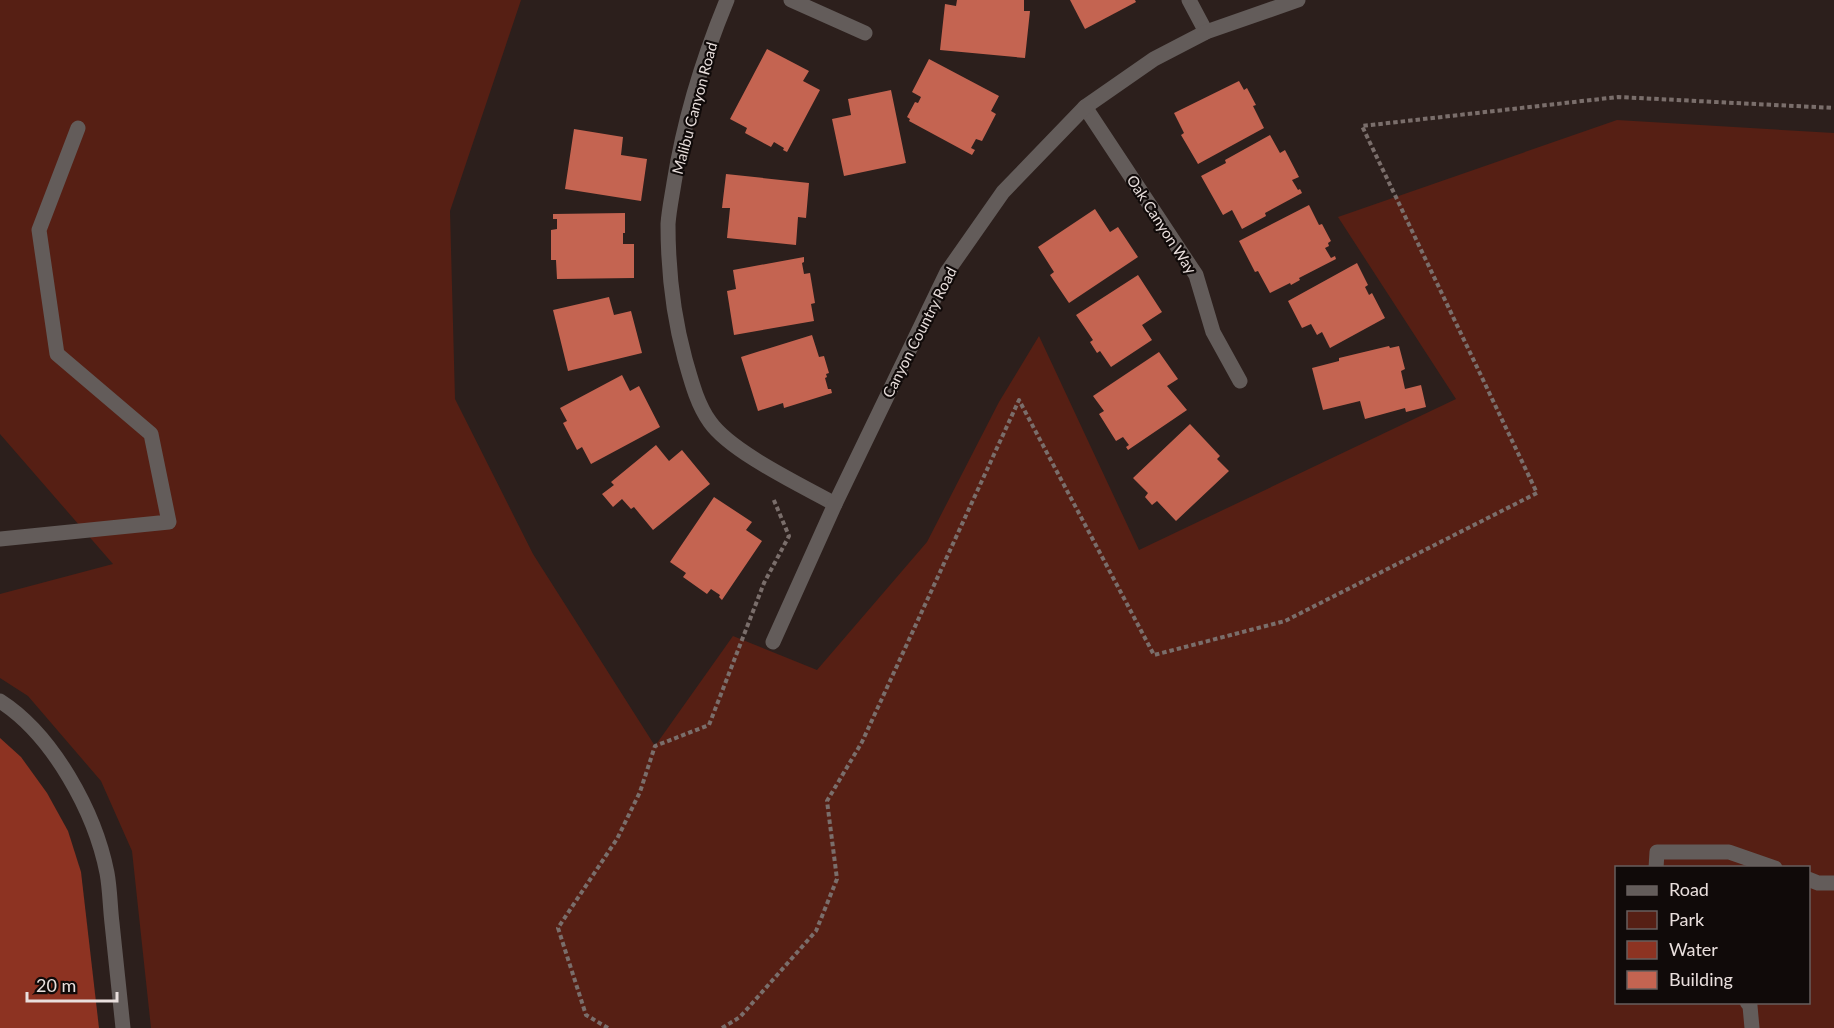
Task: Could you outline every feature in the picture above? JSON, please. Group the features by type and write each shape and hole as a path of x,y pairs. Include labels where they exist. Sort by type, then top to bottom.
{"street":[{"name":"Malibu Canyon Road","path":"727,0 713,34 692,102 679,155 668,222 670,275 677,330 695,392 710,423 737,448 834,504"},
{"path":"791,0 865,33"},
{"path":"1189,0 1206,32"},
{"name":"Canyon Country Road","path":"772,642 834,504 947,272 1003,192 1085,107 1154,59 1206,32 1298,0"},
{"name":"Oak Canyon Way","path":"1085,107 1196,275 1213,332 1240,381"},
{"path":"0,539 169,522 151,434 57,354 39,230 78,128"},
{"path":"0,701 46,744 74,784 94,829 107,873 123,1028"},
{"path":"1656,866 1657,852 1729,852 1772,866"},
{"path":"1810,879 1818,883 1834,883"},
{"path":"1748,1004 1752,1028"}],"path":[{"path":"722,1028 740,1017 816,931 837,879 827,801 862,742 1019,400 1154,655 1285,621 1537,493 1362,126 1618,97 1834,108"},
{"path":"608,1028 586,1015 558,928 617,839 640,792 655,746 710,725 764,583 789,536 773,496"}],"green space":[{"path":"0,0 521,0 450,211 455,399 533,554 655,746 733,636 817,670 927,542 999,402 1039,336 1139,550 1456,399 1338,217 1617,120 1834,133 1834,1028 151,1028 132,851 101,781 28,696 0,678 0,594 113,564 0,434"}],"water":[{"path":"0,738 21,757 47,793 68,831 81,872 99,1028 0,1028"}],"building":[{"path":"957,0 1024,0 1024,11 1030,11 1025,58 940,50 945,4 956,6"},
{"path":"1070,0 1135,0 1136,2 1085,29"},
{"path":"767,49 809,71 803,81 820,90 787,152 774,142 771,147 745,133 747,128 730,119"},
{"path":"929,59 999,96 991,111 996,114 982,141 976,139 971,148 975,150 972,155 909,121 907,117 915,102 918,103 921,97 912,92"},
{"path":"1239,81 1244,90 1247,88 1264,128 1198,164 1181,135 1184,133 1174,113"},
{"path":"891,90 906,163 844,176 832,119 851,115 848,99"},
{"path":"574,129 623,137 621,155 647,159 641,201 565,189"},
{"path":"1270,135 1280,153 1285,150 1299,177 1292,180 1302,193 1265,213 1266,216 1242,229 1232,210 1223,215 1201,176"},
{"path":"726,174 809,183 806,218 798,217 796,245 727,238 730,208 722,208"},
{"path":"1309,205 1319,225 1322,224 1331,241 1325,248 1331,258 1335,256 1336,259 1299,278 1300,280 1291,285 1290,283 1270,293 1258,271 1255,272 1239,241"},
{"path":"1095,209 1110,232 1118,227 1138,257 1069,303 1050,275 1054,272 1038,247"},
{"path":"625,213 623,244 634,244 634,278 557,279 556,260 551,260 551,230 557,229 557,219 553,219 553,214"},
{"path":"804,257 802,263 804,274 810,273 815,303 811,304 814,321 734,335 727,291 736,289 733,270"},
{"path":"1357,263 1368,285 1365,287 1369,295 1372,293 1385,318 1330,348 1322,332 1317,335 1311,324 1302,328 1288,301"},
{"path":"1138,275 1162,312 1142,325 1152,340 1111,367 1100,351 1097,353 1090,342 1093,340 1076,315"},
{"path":"609,297 614,315 631,311 642,353 568,371 553,310"},
{"path":"812,335 819,357 824,356 829,373 825,378 828,389 831,389 832,393 784,408 783,403 758,411 741,357"},
{"path":"1389,346 1390,348 1399,346 1405,369 1401,371 1405,389 1421,385 1426,407 1406,412 1405,408 1365,419 1360,401 1323,410 1312,368 1339,361 1339,358"},
{"path":"1159,352 1178,379 1167,386 1187,410 1128,450 1126,447 1129,445 1123,437 1116,441 1099,414 1104,411 1093,396"},
{"path":"622,375 630,391 639,386 660,427 591,464 582,447 577,450 563,423 567,421 560,408"},
{"path":"1190,424 1220,456 1217,459 1229,471 1176,521 1157,501 1152,505 1145,497 1148,493 1133,478"},
{"path":"656,445 669,461 682,450 710,484 653,530 634,507 631,509 622,499 613,507 602,494 614,485 611,482"},
{"path":"714,497 752,522 746,530 762,541 722,600 720,595 711,589 707,594 683,577 686,573 670,562"}]}
